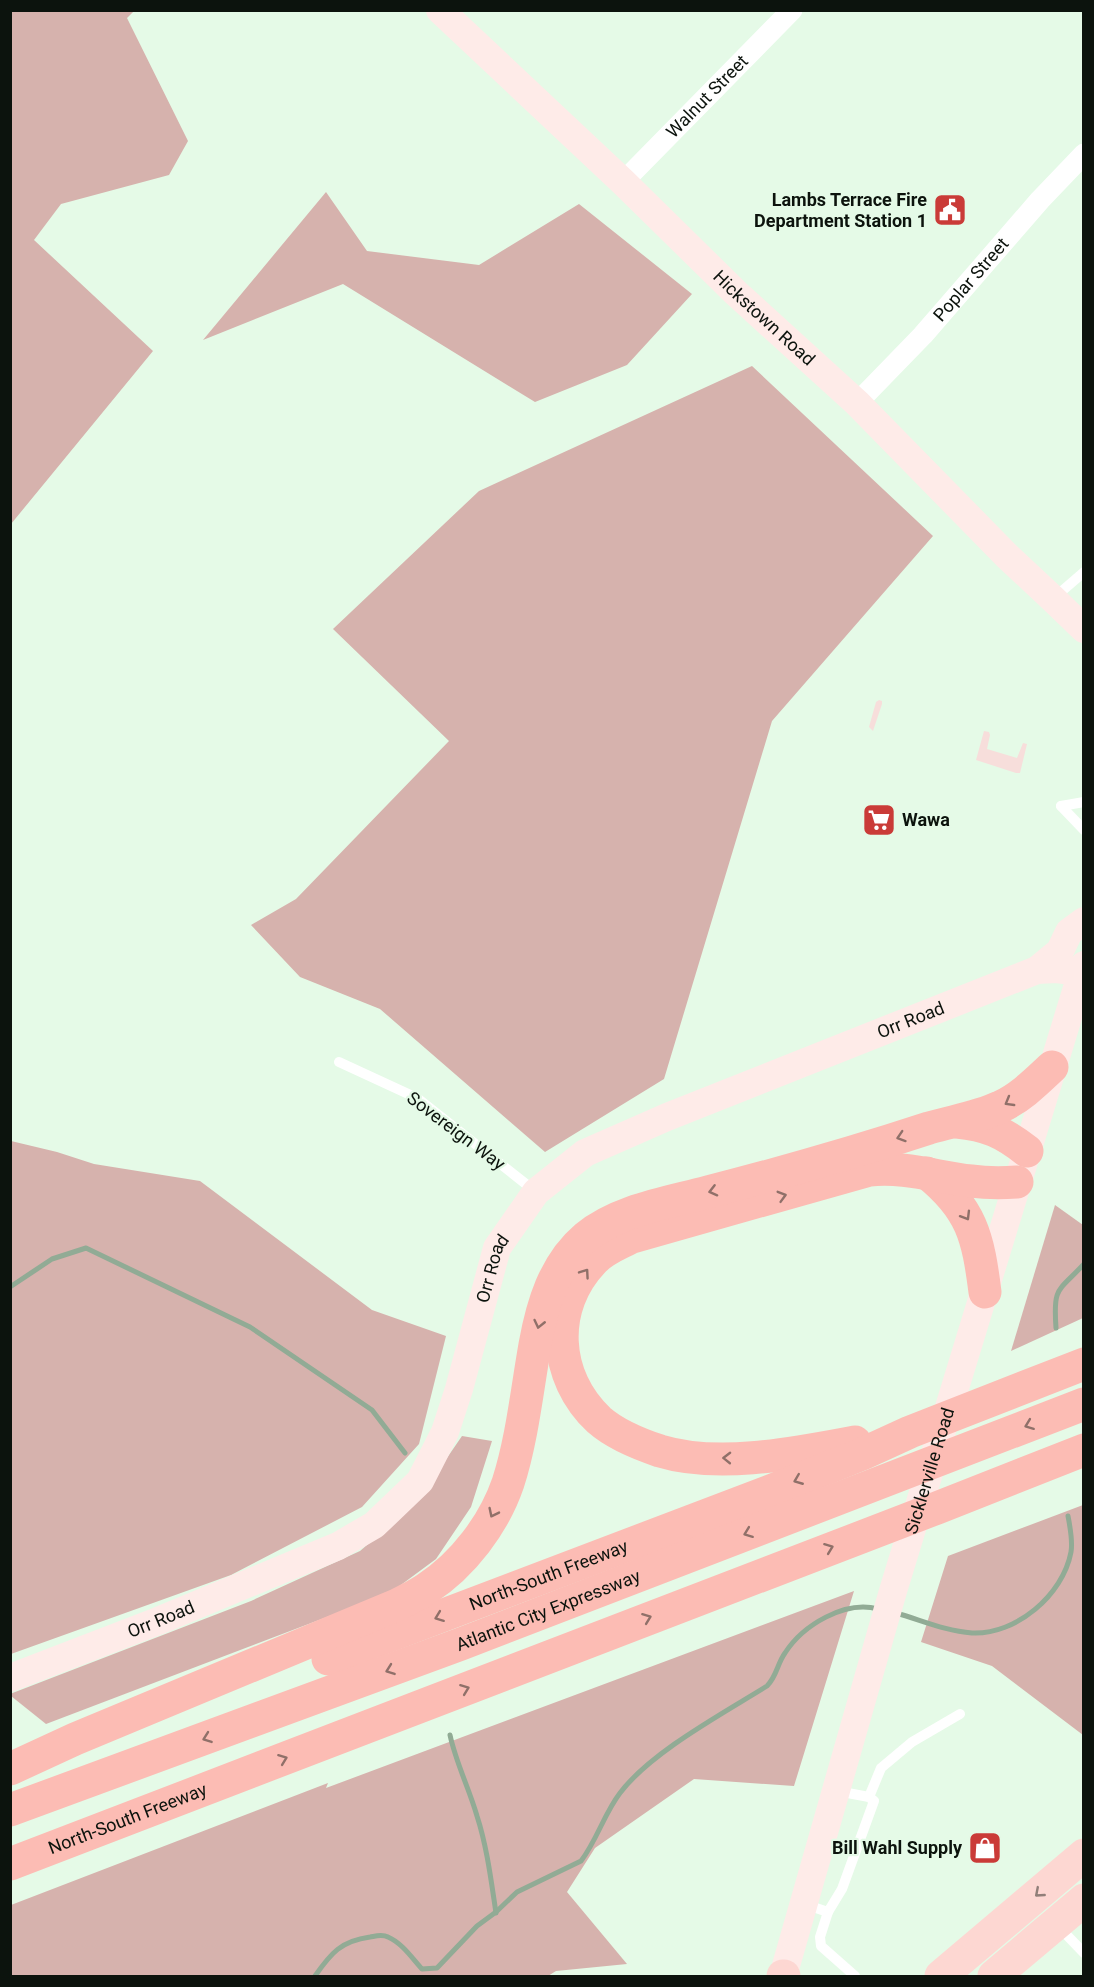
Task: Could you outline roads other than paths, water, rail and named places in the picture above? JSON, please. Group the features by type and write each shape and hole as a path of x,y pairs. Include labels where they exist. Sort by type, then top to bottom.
{"highway":[{"path":"10,1769 398,1605 427,1589 466,1555 489,1522 507,1484 539,1323 549,1290 563,1262 585,1238 606,1224 651,1207 859,1151 1002,1107 1032,1086 1052,1067"},
{"path":"957,1122 992,1128 1009,1137 1027,1151"},
{"path":"910,1432 778,1455 734,1458 697,1457 662,1451 629,1440 600,1421 577,1395 565,1363 561,1329 567,1300 594,1260 609,1248 632,1237 869,1170 888,1168 969,1181 1017,1182"},
{"path":"927,1173 955,1198 971,1225 980,1254 984,1292"},
{"name":"North-South Freeway","path":"10,1779 773,1490 910,1432 1083,1364"},
{"name":"Atlantic City Expressway","path":"10,1810 461,1644 1083,1404"},
{"name":"North-South Freeway","path":"10,1864 1083,1450"},
{"path":"937,1508 1083,1465"}],"main road":[{"path":"941,1977 1083,1855"},
{"path":"994,1977 1083,1900"}],"street":[{"name":"Hickstown Road","path":"440,10 623,182 736,293 857,403 1007,556 1083,629"},
{"name":"Walnut Street","path":"623,182 792,10"},
{"name":"Poplar Street","path":"857,403 923,335 1083,154"},
{"path":"1038,970 1060,951 1069,932 1083,921"},
{"name":"Orr Road","path":"10,1678 158,1621 338,1546 374,1525 420,1481 445,1432 459,1389 496,1248 536,1192 585,1153 668,1117 1038,970 1082,969"},
{"name":"Sicklerville Road","path":"783,1976 816,1908 837,1791 1082,969"}],"lane":[{"path":"1053,599 1083,572"},
{"path":"1083,802 1061,806 1083,830"},
{"name":"Sovereign Way","path":"339,1062 417,1098 536,1192"},
{"path":"869,1797 881,1768 912,1742 960,1714"},
{"path":"837,1791 869,1797 874,1801 842,1889 816,1908 821,1946 855,1977"},
{"path":"1056,1924 1083,1953"}],"waterway":[{"path":"10,1287 52,1259 86,1248 250,1327 372,1410 405,1453"},
{"path":"1056,1328 1055,1304 1059,1291 1084,1264"},
{"path":"896,1613 943,1628 972,1633 989,1632 1021,1620 1048,1597 1066,1568 1072,1548 1068,1516"},
{"path":"315,1976 326,1961 344,1945 360,1939 379,1936 386,1936 398,1943 422,1969 437,1968 477,1926 517,1892 581,1861 614,1801 633,1778 688,1735 767,1686 785,1653 802,1633 826,1617 839,1612 852,1608 878,1609"},
{"path":"450,1735 480,1828 496,1913"}],"place":[{"name":"Lambs Terrace Fire Department Station 1","path":"950,210"},
{"name":"Wawa","path":"879,820"},
{"name":"Bill Wahl Supply","path":"985,1848"}]}
